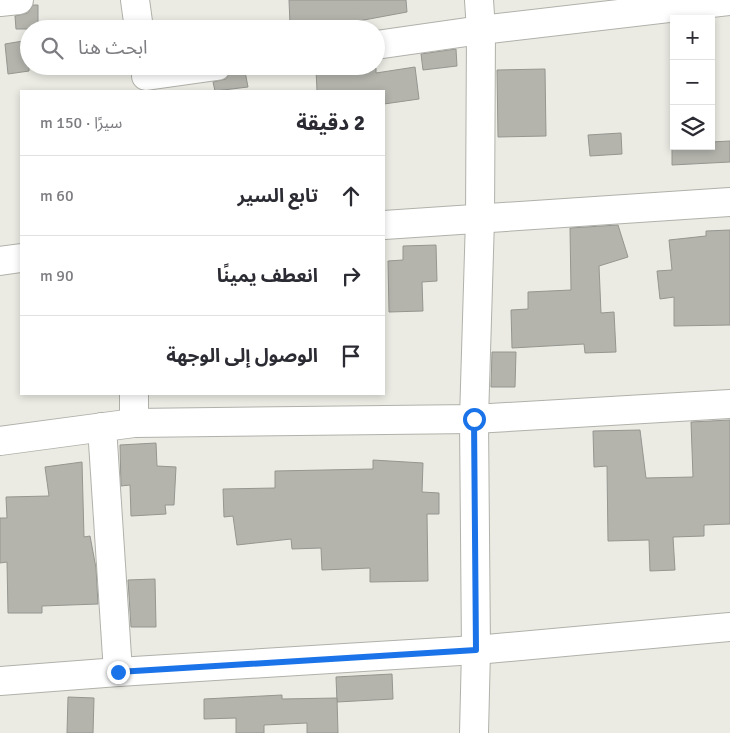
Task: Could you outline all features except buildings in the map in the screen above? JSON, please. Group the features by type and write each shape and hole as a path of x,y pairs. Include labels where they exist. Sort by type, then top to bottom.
{"street":[{"path":"0,2 19,0"},
{"path":"135,0 138,20"},
{"path":"474,733 476,650 474,419 480,219 481,30 479,0"},
{"path":"385,43 730,1"},
{"path":"145,78 163,75"},
{"path":"385,225 730,202"},
{"path":"0,262 20,258"},
{"path":"134,395 134,423"},
{"path":"0,441 134,423 474,419 730,404"},
{"path":"102,427 118,672"},
{"path":"0,680 476,650 730,627"}],"route":[{"path":"118,672 476,650 474,419"}]}
